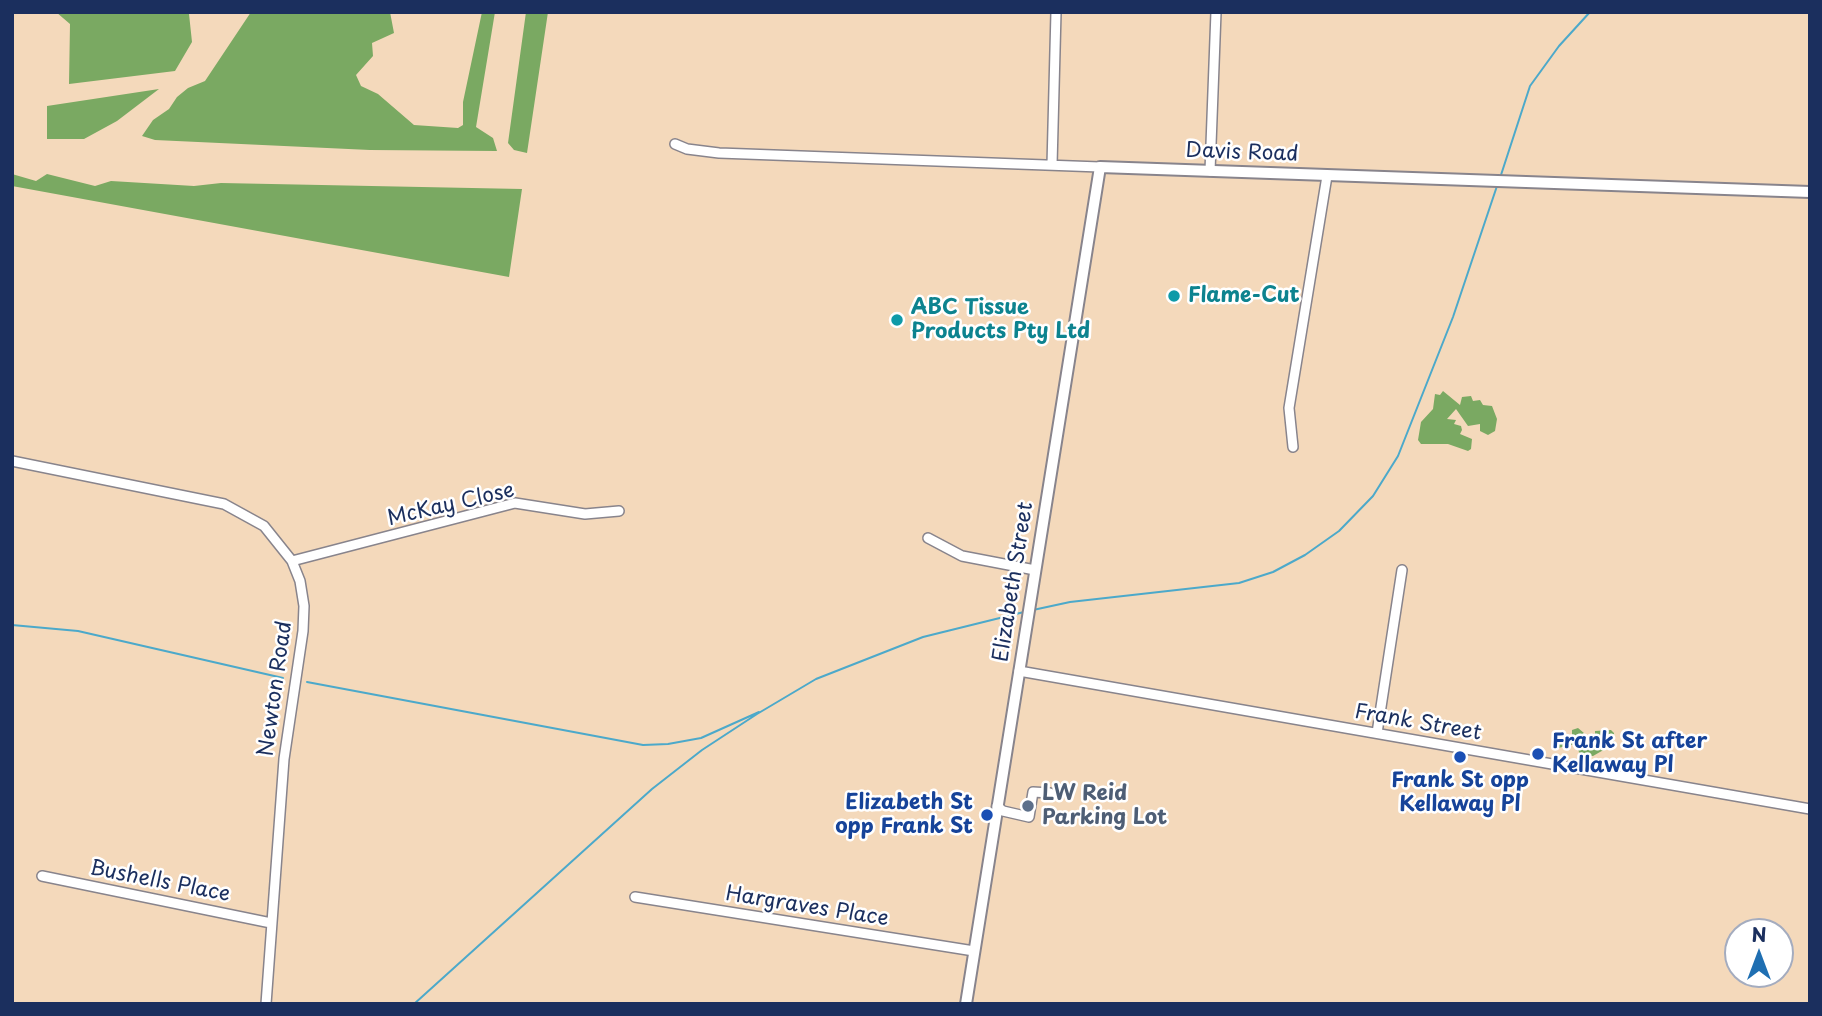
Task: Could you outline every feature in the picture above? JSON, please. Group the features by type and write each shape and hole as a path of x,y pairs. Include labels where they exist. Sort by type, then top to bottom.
{"street":[{"path":"1052,165 1056,12"},
{"path":"1210,171 1216,12"},
{"name":"Davis Road","path":"675,144 687,149 719,153 1810,192"},
{"name":"Elizabeth Street","path":"966,1004 1100,167"},
{"path":"1293,447 1289,408 1326,176"},
{"name":"Newton Road","path":"12,461 224,504 264,526 292,561 300,581 304,606 303,631 284,760 266,1004"},
{"name":"McKay Close","path":"292,561 515,503 585,514 619,511"},
{"path":"928,538 950,552 1035,570"},
{"path":"1377,733 1402,570"},
{"name":"Frank Street","path":"1019,671 1810,809"},
{"path":"998,806 1003,811 1029,817 1034,792 1050,793"},
{"name":"Bushells Place","path":"42,876 271,923"},
{"name":"Hargraves Place","path":"635,897 974,951"}],"green space":[{"path":"56,12 189,14 192,42 175,71 69,84 70,24"},
{"path":"251,12 390,12 394,33 372,43 373,56 356,75 361,86 378,94 414,125 458,128 463,125 463,102 482,12 495,12 476,127 493,138 497,151 370,150 155,140 142,136 153,120 169,109 177,97 188,88 205,81"},
{"path":"526,12 548,12 527,153 514,150 508,143"},
{"path":"159,89 117,121 84,139 47,139 47,106"},
{"path":"12,174 36,181 47,174 95,186 111,181 194,186 221,183 522,189 509,277 12,186"},
{"path":"1443,391 1460,405 1462,397 1471,396 1473,401 1480,400 1483,405 1492,406 1497,419 1495,431 1488,435 1480,431 1480,424 1468,426 1456,409 1447,419 1456,420 1454,424 1461,426 1460,434 1472,439 1471,449 1468,451 1448,444 1421,444 1418,440 1421,422 1433,409 1435,394 1440,395"},
{"path":"1578,728 1584,733 1579,737 1591,735 1587,738 1589,743 1595,738 1595,731 1611,730 1614,733 1614,744 1593,756 1580,755 1578,749 1584,745 1579,743 1554,749 1557,741 1572,740 1572,730"}],"waterway":[{"path":"1500,178 1530,86 1559,46 1590,12"},
{"path":"1033,610 1070,602 1239,583 1273,572 1305,555 1339,531 1373,496 1398,456 1453,317 1497,186"},
{"path":"414,1004 652,789 702,750 757,714 816,679 923,637 1024,612"},
{"path":"12,625 78,631 283,678"},
{"path":"307,682 643,745 701,738 759,712"}],"place":[{"name":"Flame-Cut","path":"1174,296"},
{"name":"ABC Tissue Products Pty Ltd","path":"897,320"},
{"name":"Frank St after Kellaway Pl","path":"1538,754"},
{"name":"Frank St opp Kellaway Pl","path":"1460,757"},
{"name":"LW Reid Parking Lot","path":"1028,806"},
{"name":"Elizabeth St opp Frank St","path":"987,815"}]}
